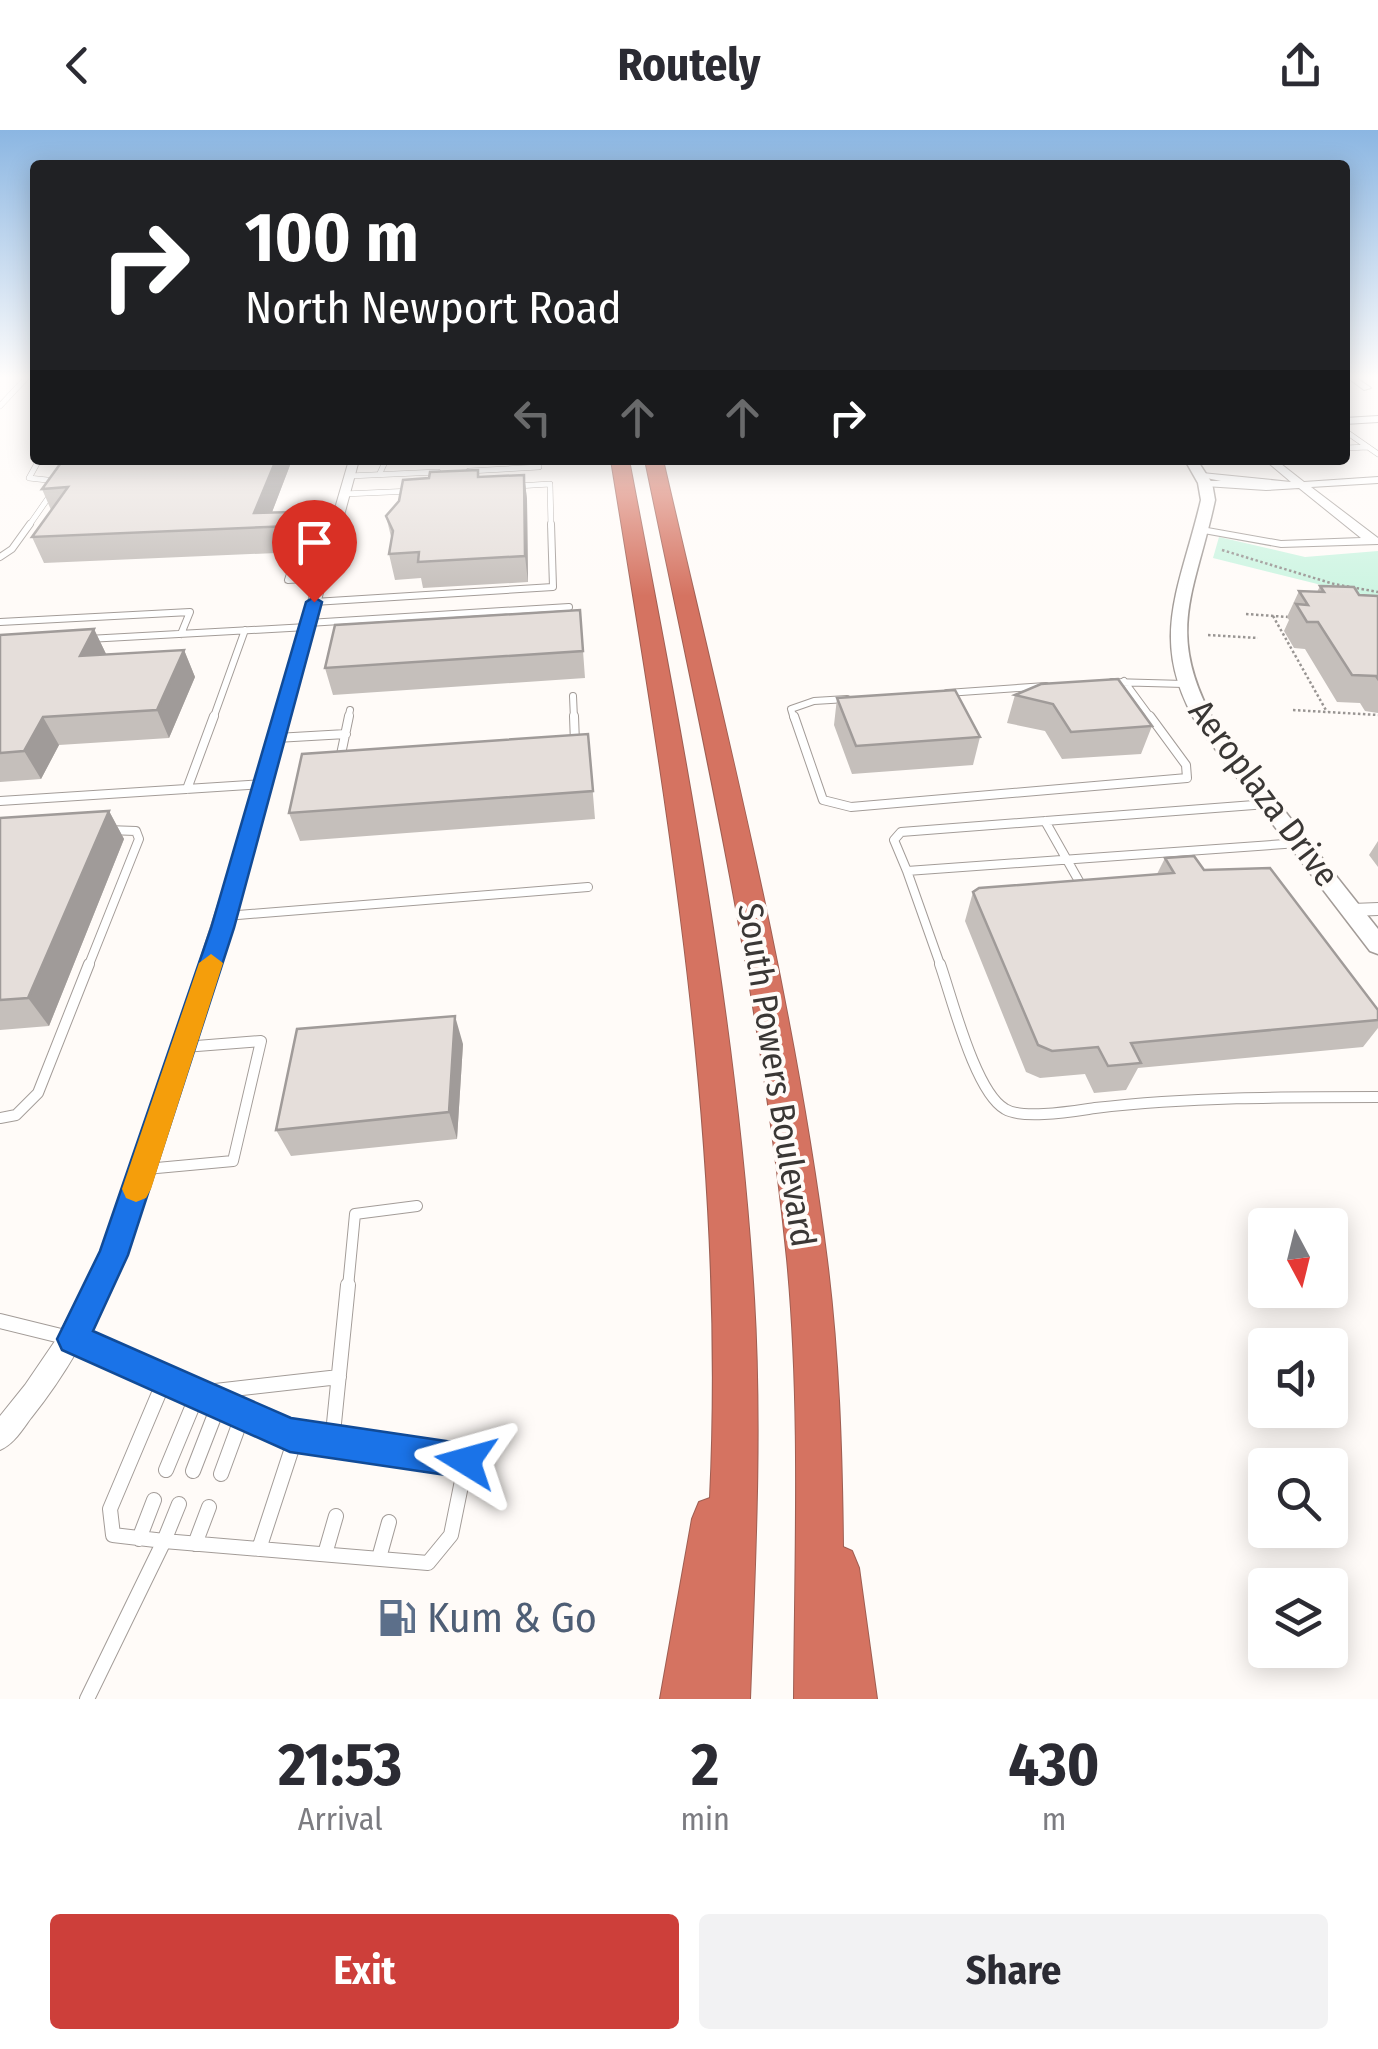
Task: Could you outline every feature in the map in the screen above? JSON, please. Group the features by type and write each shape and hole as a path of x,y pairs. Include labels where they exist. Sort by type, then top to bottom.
{"highway":[{"name":"South Powers Boulevard","path":"621,465 711,1007 732,1249 734,1501 724,1699"},
{"name":"South Powers Boulevard","path":"655,465 769,992 808,1263 816,1386 820,1699"},
{"path":"686,1699 719,1496 734,1347"},
{"path":"816,1386 851,1699"}],"street":[{"path":"0,1437 22,1413 73,1339 113,1255 226,916 352,465"},
{"path":"1275,465 1375,541"},
{"path":"1199,473 1286,488 1378,480"},
{"name":"Aeroplaza Drive","path":"1199,473 1208,500 1177,623 1176,659 1184,684 1207,725 1378,945"},
{"path":"1202,530 1281,544 1375,541"},
{"path":"1352,910 1378,909"}],"lane":[{"path":"0,557 12,548 58,482 29,478 37,465"},
{"path":"379,475 384,465"},
{"path":"459,471 539,465"},
{"path":"349,476 439,472"},
{"path":"314,602 553,587 550,484 512,486"},
{"path":"344,494 415,490"},
{"path":"294,562 288,580 321,578"},
{"path":"72,640 568,607"},
{"path":"0,622 190,612 181,634"},
{"path":"187,789 245,630"},
{"path":"853,699 814,701 791,709 823,800 851,807 1187,778 1186,764 1124,681"},
{"path":"1105,682 1184,684"},
{"path":"930,694 1066,685"},
{"path":"572,696 575,743"},
{"path":"340,759 350,710"},
{"path":"276,738 346,734"},
{"path":"0,801 263,784"},
{"path":"1270,803 900,832 894,840 976,1063 993,1100 1008,1112 1054,1114 1180,1098 1378,1097"},
{"path":"1044,820 1090,901"},
{"path":"0,1118 16,1115 38,1093 139,839 136,831 126,829 90,831"},
{"path":"908,871 1300,842"},
{"path":"226,916 588,887"},
{"path":"143,1170 233,1161 261,1041 184,1046"},
{"path":"332,1443 355,1214 417,1206"},
{"path":"0,1321 73,1339 165,1378 219,1404 296,1436 332,1443 353,1453 466,1461 451,1535 428,1562 112,1535 110,1509 165,1378"},
{"path":"198,1393 339,1377"},
{"path":"166,1470 198,1393"},
{"path":"193,1471 219,1404"},
{"path":"221,1474 243,1414"},
{"path":"260,1548 296,1436"},
{"path":"139,1539 154,1500"},
{"path":"87,1699 179,1504"},
{"path":"195,1544 209,1507"},
{"path":"325,1554 336,1516"},
{"path":"379,1558 389,1522"}],"path":[{"path":"1222,550 1378,592"},
{"path":"1362,589 1369,582"},
{"path":"1246,614 1296,617"},
{"path":"1273,616 1327,712"},
{"path":"1208,635 1258,638"},
{"path":"1293,710 1378,715"}],"green space":[{"path":"1219,537 1305,557 1378,551 1378,599 1213,558"}],"building":[{"path":"59,465 274,465 254,513 292,512 292,526 32,537 68,487 42,489"},
{"path":"478,470 478,477 524,475 525,556 418,562 419,552 389,554 393,531 386,516 399,501 403,480 429,478 430,472"},
{"path":"1320,586 1354,587 1359,595 1378,596 1378,679 1352,675 1318,622 1307,622 1296,604 1308,605 1299,591 1324,592"},
{"path":"580,610 583,651 325,668 335,625"},
{"path":"94,629 80,656 184,650 157,710 43,717 24,751 0,753 0,635"},
{"path":"1118,679 1152,726 1071,732 1053,704 1015,695 1041,684"},
{"path":"955,690 980,737 856,746 837,698"},
{"path":"588,734 593,791 289,813 302,754"},
{"path":"109,811 28,998 0,1000 0,818"},
{"path":"1194,856 1204,870 1270,868 1378,1010 1378,1020 1131,1043 1141,1063 1108,1066 1098,1047 1052,1051 1038,1045 973,892 979,888 1174,873 1165,858"},
{"path":"455,1016 449,1112 276,1130 297,1029"}],"slow traffic":[{"path":"136,1189 211,963"}],"place":[{"name":"Kum & Go","path":"397,1618"}],"route":[{"path":"314,602 223,928 113,1255 73,1339 290,1435 466,1461"}]}
